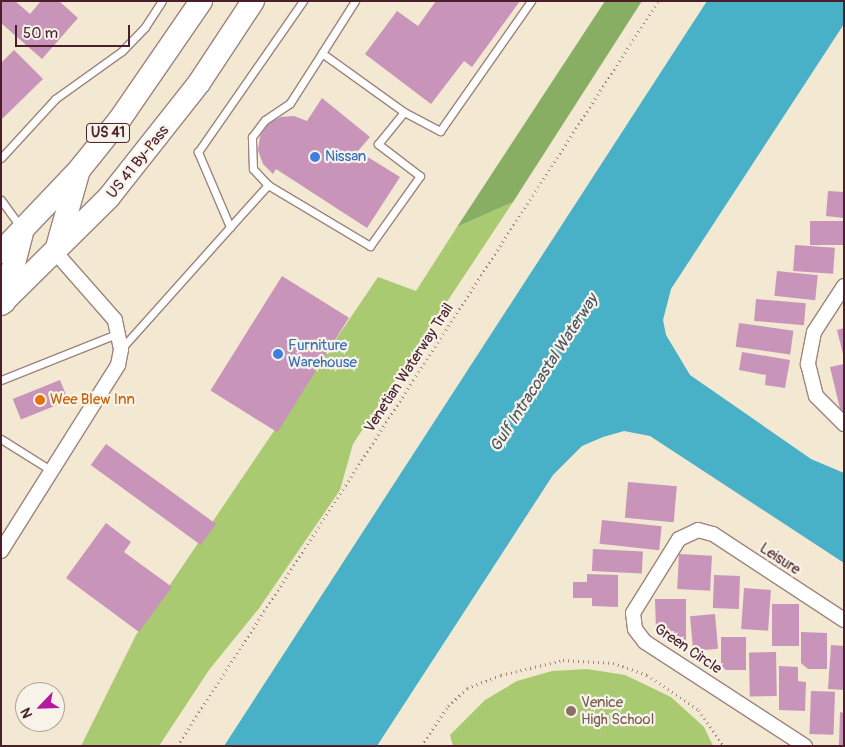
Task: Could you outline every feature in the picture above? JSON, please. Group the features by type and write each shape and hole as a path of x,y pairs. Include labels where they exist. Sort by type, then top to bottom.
{"main road":[{"name":"US 41","path":"1,252 79,170 163,60 200,1"},
{"name":"US 41 By-Pass","path":"2,303 56,253 109,197 161,134 205,75 253,1"},
{"path":"56,253 79,170"},
{"path":"2,303 23,231"}],"street":[{"path":"1,551 115,373 121,349 120,333 109,310 56,253"},
{"path":"842,290 814,332 808,364 816,396 844,424"},
{"name":"Leisure","path":"698,530 713,534 844,620"},
{"name":"Green Circle","path":"698,530 679,539 636,605 632,620 635,629 645,642 805,746"}],"lane":[{"path":"1,158 55,98 122,51 145,27 162,1"},
{"path":"230,227 198,152 303,1"},
{"path":"355,1 290,103 265,120 252,137 253,169 268,185 370,246 420,176 378,144 404,112"},
{"path":"322,53 404,112 440,131 531,1"},
{"path":"121,349 268,185"},
{"path":"1,200 23,231"},
{"path":"1,380 120,333"},
{"path":"1,439 52,471"}],"path":[{"name":"Venetian Waterway Trail","path":"177,746 658,1"},
{"path":"421,746 448,706 467,688 533,666 573,660 613,663 648,675 699,710 724,746"}],"green space":[{"path":"605,1 642,1 513,202 457,227"},
{"path":"513,202 353,444 340,490 260,607 209,670 159,746 81,746 136,635 378,277 416,291 457,227"},
{"name":"Venice High School","path":"587,669 625,675 671,697 704,727 713,746 453,746 450,735 485,700 517,681 552,671"}],"water":[{"name":"Gulf Intracoastal Waterway","path":"707,1 844,1 844,24 671,289 663,320 666,335 690,375 811,459 844,473 844,563 650,436 624,431 603,437 582,446 553,475 377,746 224,746"}],"building":[{"path":"1,1 15,1 30,14 41,1 59,1 78,18 42,59 1,23"},
{"path":"436,1 520,1 472,67 464,61 431,104 365,54 397,11 418,26"},
{"path":"14,50 43,79 1,120 1,63"},
{"name":"Nissan","path":"322,98 370,137 358,151 400,177 367,228 276,169 273,174 263,164 258,150 260,136 268,123 281,117 294,116 307,121"},
{"path":"828,191 844,192 844,218 826,216"},
{"path":"810,221 844,221 844,245 810,245"},
{"path":"795,245 835,248 833,274 793,271"},
{"path":"777,271 818,275 815,300 774,296"},
{"name":"Furniture Warehouse","path":"282,276 349,318 277,432 210,390"},
{"path":"756,299 806,303 804,325 754,321"},
{"path":"739,323 793,331 790,354 736,347"},
{"path":"844,328 844,354 843,354 837,330"},
{"path":"742,352 790,360 785,388 765,385 766,375 739,370"},
{"path":"844,364 844,412 841,413 830,367"},
{"name":"Wee Blew Inn","path":"60,380 68,400 21,420 13,399"},
{"path":"106,444 216,524 201,545 91,465"},
{"path":"628,482 677,486 674,522 625,518"},
{"path":"602,520 662,526 659,550 599,544"},
{"path":"106,523 131,542 124,552 172,587 139,632 66,578"},
{"path":"593,549 643,552 642,574 592,571"},
{"path":"679,554 712,556 710,591 677,589"},
{"path":"587,574 618,575 618,607 592,606 592,598 573,598 573,582 587,582"},
{"path":"714,575 740,576 739,609 713,608"},
{"path":"744,588 771,590 768,631 741,629"},
{"path":"655,599 686,599 686,641 674,641 674,631 656,631"},
{"path":"772,604 799,604 799,646 772,646"},
{"path":"715,614 718,649 693,651 690,616"},
{"path":"801,632 827,633 827,669 808,669 801,663"},
{"path":"721,637 746,637 746,670 721,670"},
{"path":"831,645 844,646 844,690 828,689"},
{"path":"749,652 776,652 777,696 750,696"},
{"path":"779,666 798,667 798,681 806,682 805,711 779,710"},
{"path":"811,691 835,692 833,735 809,734"},
{"path":"840,712 844,713 844,745 839,745"}],"place":[{"name":"Nissan","path":"315,157"},
{"name":"Furniture Warehouse","path":"278,354"},
{"name":"Wee Blew Inn","path":"40,400"},
{"name":"Venice High School","path":"571,711"}]}
